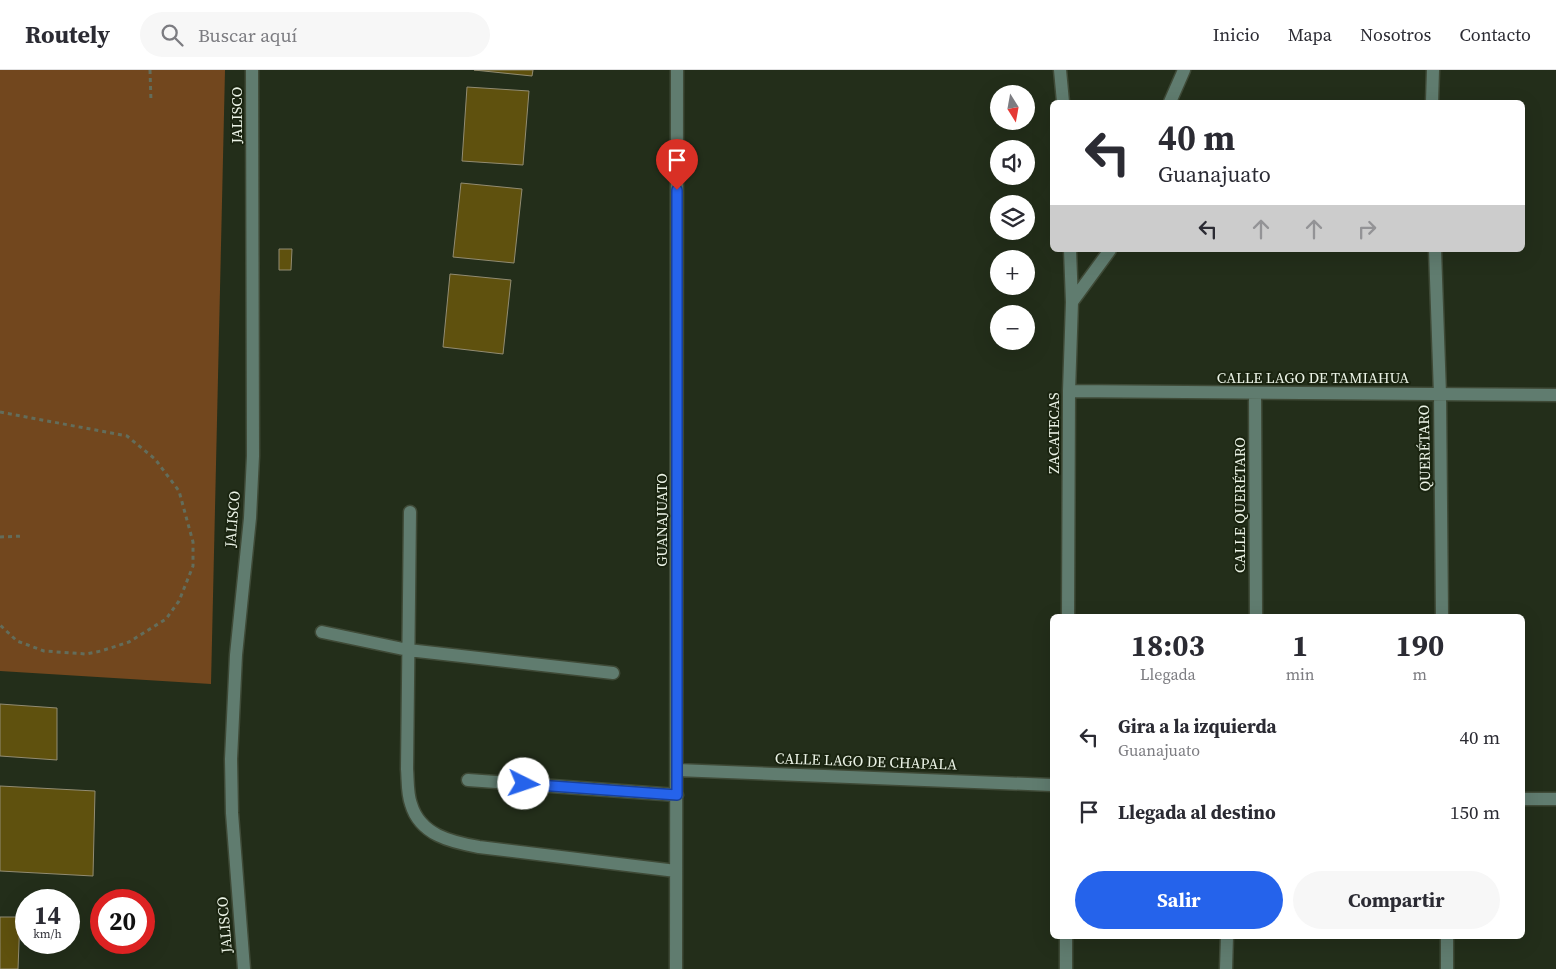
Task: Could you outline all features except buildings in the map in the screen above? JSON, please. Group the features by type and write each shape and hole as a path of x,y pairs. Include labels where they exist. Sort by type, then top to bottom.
{"street":[{"name":"JALISCO","path":"244,969 232,813 230,759 236,655 250,518 253,456 252,70"},
{"name":"GUANAJUATO","path":"676,969 677,70"},
{"path":"1060,70 1063,100"},
{"path":"1171,100 1184,70"},
{"path":"1432,100 1433,70"},
{"name":"ZACATECAS","path":"1068,614 1069,391 1072,302 1070,252"},
{"path":"1072,302 1109,252"},
{"name":"QUERÉTARO","path":"1435,252 1440,394 1442,614"},
{"name":"CALLE LAGO DE TAMIAHUA","path":"1069,391 1556,395"},
{"name":"CALLE QUERÉTARO","path":"1255,393 1256,614"},
{"path":"410,512 408,788 411,804 418,820 430,832 453,842 479,847 676,871"},
{"path":"322,632 408,650 613,673"},
{"name":"CALLE LAGO DE CHAPALA","path":"677,770 1050,785"},
{"path":"468,780 677,795"},
{"path":"1525,799 1556,799"},
{"path":"1066,939 1066,969"},
{"path":"1226,969 1227,939"},
{"path":"1447,939 1447,969"}],"path":[{"path":"150,70 151,102"},
{"path":"0,412 127,436 155,459 178,491 193,542 193,566 179,601 166,619 130,642 86,654 44,651 17,641 0,625"},
{"path":"0,537 24,536"}],"shaded area":[{"path":"0,70 225,70 211,684 0,671"}],"route":[{"path":"524,784 677,795 677,190"}]}
